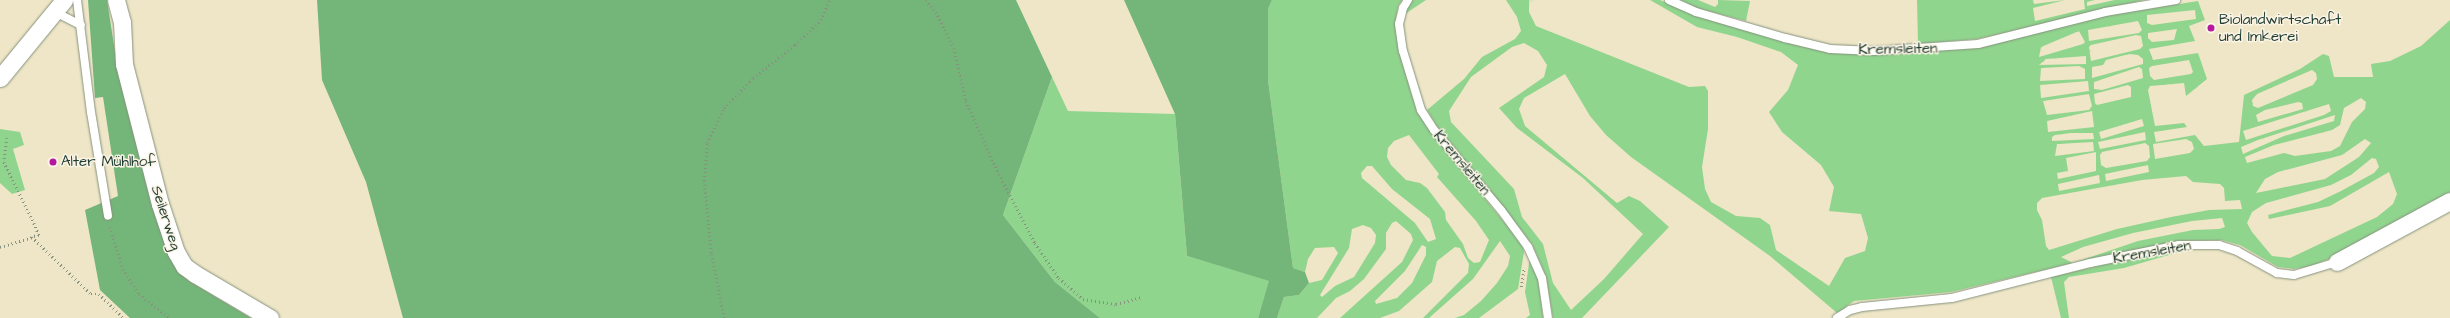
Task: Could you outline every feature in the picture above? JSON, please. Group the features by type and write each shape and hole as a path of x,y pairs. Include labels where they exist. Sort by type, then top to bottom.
{"street":[{"name":"Seilerweg","path":"116,0 122,22 124,64 160,204 176,252 184,266 195,274 270,318"},
{"path":"0,78 60,6"},
{"name":"Kremsleiten","path":"2337,262 2450,201"}],"lane":[{"path":"77,0 91,112 108,216"},
{"name":"Kremsleiten","path":"1408,0 1403,8 1399,24 1403,51 1421,110 1434,130 1501,210 1528,247 1542,278 1548,318"},
{"name":"Kremsleiten","path":"1669,0 1696,12 1792,40 1830,49 1874,51 1978,44 2105,12 2176,0"},
{"path":"60,6 81,25"},
{"name":"Kremsleiten","path":"1837,318 1850,310 1862,306 1952,298 2090,263 2179,245 2220,245 2237,251 2276,273 2294,274 2337,262"}],"path":[{"path":"724,318 709,232 704,181 707,143 724,108 752,78 795,45 821,20 829,0"},
{"path":"926,0 936,12 954,48 966,101 999,174 1035,243 1059,278 1083,299 1116,304 1142,297"},
{"path":"0,246 39,235 4,162 7,138"},
{"path":"108,216 123,268 139,294 170,318"},
{"path":"32,237 91,294 100,294 124,318"}],"green space":[{"path":"88,0 107,0 117,65 178,270 189,281 251,318 130,318 100,290 85,210 118,196 103,97 95,98"},
{"path":"317,0 1016,0 1052,77 1003,215 1055,282 1100,318 403,318 366,182 322,80"},
{"path":"1124,0 1272,0 1268,9 1268,80 1293,268 1305,272 1309,283 1299,295 1284,297 1277,318 1258,318 1269,281 1187,256 1175,114"},
{"path":"1272,0 1402,0 1398,6 1395,24 1399,51 1417,112 1431,133 1522,244 1524,252 1518,289 1479,318 1455,318 1464,315 1481,301 1497,283 1508,266 1510,256 1500,241 1473,279 1429,318 1423,318 1468,273 1469,264 1460,248 1455,247 1437,261 1432,282 1399,311 1380,318 1340,318 1402,262 1413,240 1411,234 1396,221 1392,223 1386,233 1386,249 1364,279 1350,291 1336,298 1317,318 1277,318 1284,297 1299,295 1309,283 1322,280 1338,253 1334,247 1315,248 1308,259 1305,272 1293,268 1268,80 1268,9","holes":["1409,135 1439,174 1437,177 1476,221 1489,240 1480,262 1474,263 1468,258 1463,244 1446,220 1445,212 1427,188 1420,183 1406,180 1391,165 1387,157 1388,148 1394,141","1367,166 1372,166 1392,189 1430,219 1436,239 1428,242 1415,223 1362,178 1361,173","1363,225 1371,228 1376,235 1375,243 1354,277 1335,286 1322,297 1320,295 1349,248 1352,229","1422,245 1426,247 1426,255 1412,283 1397,298 1376,304 1375,301 1405,271"]},
{"path":"1412,0 1426,0 1405,14 1406,10"},
{"path":"1506,0 1529,0 1529,12 1536,26 1689,87 1705,86 1708,91 1708,129 1702,167 1705,189 1711,202 1736,216 1760,218 1770,225 1776,250 1829,286 1845,258 1865,251 1868,238 1861,214 1829,211 1834,187 1821,165 1782,132 1769,112 1788,90 1798,65 1781,52 1737,37 1697,27 1650,0 1660,0 1694,15 1829,52 1875,55 1979,48 2105,16 2198,1 2205,20 2189,26 2195,41 2149,49 2153,60 2198,53 2207,79 2186,96 2184,83 2150,86 2148,90 2155,126 2184,123 2187,127 2154,132 2156,142 2195,135 2204,146 2239,142 2244,95 2300,69 2323,54 2329,56 2334,77 2373,77 2371,64 2390,61 2421,46 2450,20 2450,193 2337,256 2311,266 2294,269 2278,267 2240,245 2221,240 2178,241 2075,262 2138,241 2193,230 2219,229 2225,227 2222,218 2192,221 2133,233 2083,247 2061,257 2073,263 1951,292 1854,301 1837,313 1770,256 1631,157 1606,135 1590,116 1565,74 1524,98 1519,109 1525,126 1617,203 1629,196 1640,201 1669,227 1582,318 1553,318 1546,276 1532,244 1437,126 1427,110 1464,79 1482,57 1515,39 1521,31 1517,17","holes":["2195,10 2196,19 2152,25 2147,23 2147,15","2138,21 2142,30 2139,33 2089,41 2088,30","2177,29 2174,40 2152,42 2148,38 2148,33","2079,31 2085,42 2083,44 2039,57 2041,47","2136,35 2141,36 2143,46 2140,49 2091,61 2089,47 2091,45","1524,43 1538,51 1547,65 1544,77 1499,108 1517,128 1583,178 1643,234 1604,279 1571,310 1553,283 1543,244 1522,217 1514,189 1451,122 1449,111 1471,77 1512,47","2129,54 2138,55 2143,59 2143,64 2092,78 2092,67 2103,65 2106,60","2086,56 2086,64 2039,65 2046,59","2189,60 2193,72 2191,74 2154,80 2150,76 2149,68 2152,66","2079,66 2085,69 2085,79 2040,81 2041,68","2139,67 2142,69 2143,78 2102,90 2094,89 2094,82","2312,70 2316,73 2317,79 2313,85 2258,108 2253,106 2252,100 2257,94","2088,81 2089,91 2041,98 2040,85","2128,85 2131,87 2131,97 2097,105 2095,103 2094,94","2089,94 2092,106 2089,110 2047,115 2043,101","2361,98 2366,102 2365,109 2352,122 2340,146 2331,151 2295,156 2284,153 2247,163 2245,157 2274,145 2332,130 2340,125 2344,108","2298,102 2302,103 2303,109 2258,122 2256,115 2265,110","2329,104 2331,111 2324,115 2246,140 2243,131","2092,111 2094,127 2048,132 2047,121","2335,115 2334,121 2284,136 2243,154 2241,147","2142,119 2144,126 2101,139 2099,132","2145,132 2146,140 2100,149 2098,142","2071,133 2093,133 2094,139 2052,141 2052,137 2055,135","2186,139 2192,142 2194,149 2190,153 2155,159 2153,144","2365,139 2371,143 2359,157 2325,179 2256,193 2265,179 2278,172 2342,155","2093,142 2094,151 2055,156 2057,144","2145,143 2149,146 2150,157 2147,161 2106,168 2101,165 2100,155 2102,152","2096,152 2096,171 2058,179 2057,173 2068,171 2066,158","2372,158 2376,159 2379,167 2374,173 2318,202 2268,215 2269,219 2330,206 2389,172 2397,194 2393,204 2377,217 2290,258 2272,256 2252,232 2247,223 2252,212 2266,203 2331,185 2351,175","2148,165 2149,172 2106,181 2105,174","2099,175 2100,183 2059,191 2058,184","2186,176 2193,182 2220,184 2224,188 2225,201 2240,200 2242,209 2209,210 2171,217 2117,229 2049,250 2046,246 2042,220 2037,210 2037,203 2042,198 2142,180"]},
{"path":"1680,0 1698,0 1715,7 1718,4 1718,0 1750,1 1746,21 1697,8"},
{"path":"1917,0 2033,0 2034,4 2065,0 2033,8 2035,21 2085,9 2084,0 2095,0 2087,2 2087,6 2115,0 2144,0 1977,39 1918,44"},
{"path":"1052,77 1068,111 1175,114 1187,256 1270,281 1258,318 1100,318 1055,282 1003,215"},
{"path":"0,129 20,132 24,145 13,149 25,190 12,194 0,183"},
{"path":"2193,248 2124,268 2069,277 2064,282 2069,318 2061,318 2051,277 2137,257"},
{"path":"1530,256 1538,279 1543,318 1526,318 1530,315 1525,292"}],"place":[{"name":"Biolandwirtschaft und Imkerei","path":"2211,28"},
{"name":"Alter Mühlhof","path":"53,162"}]}
